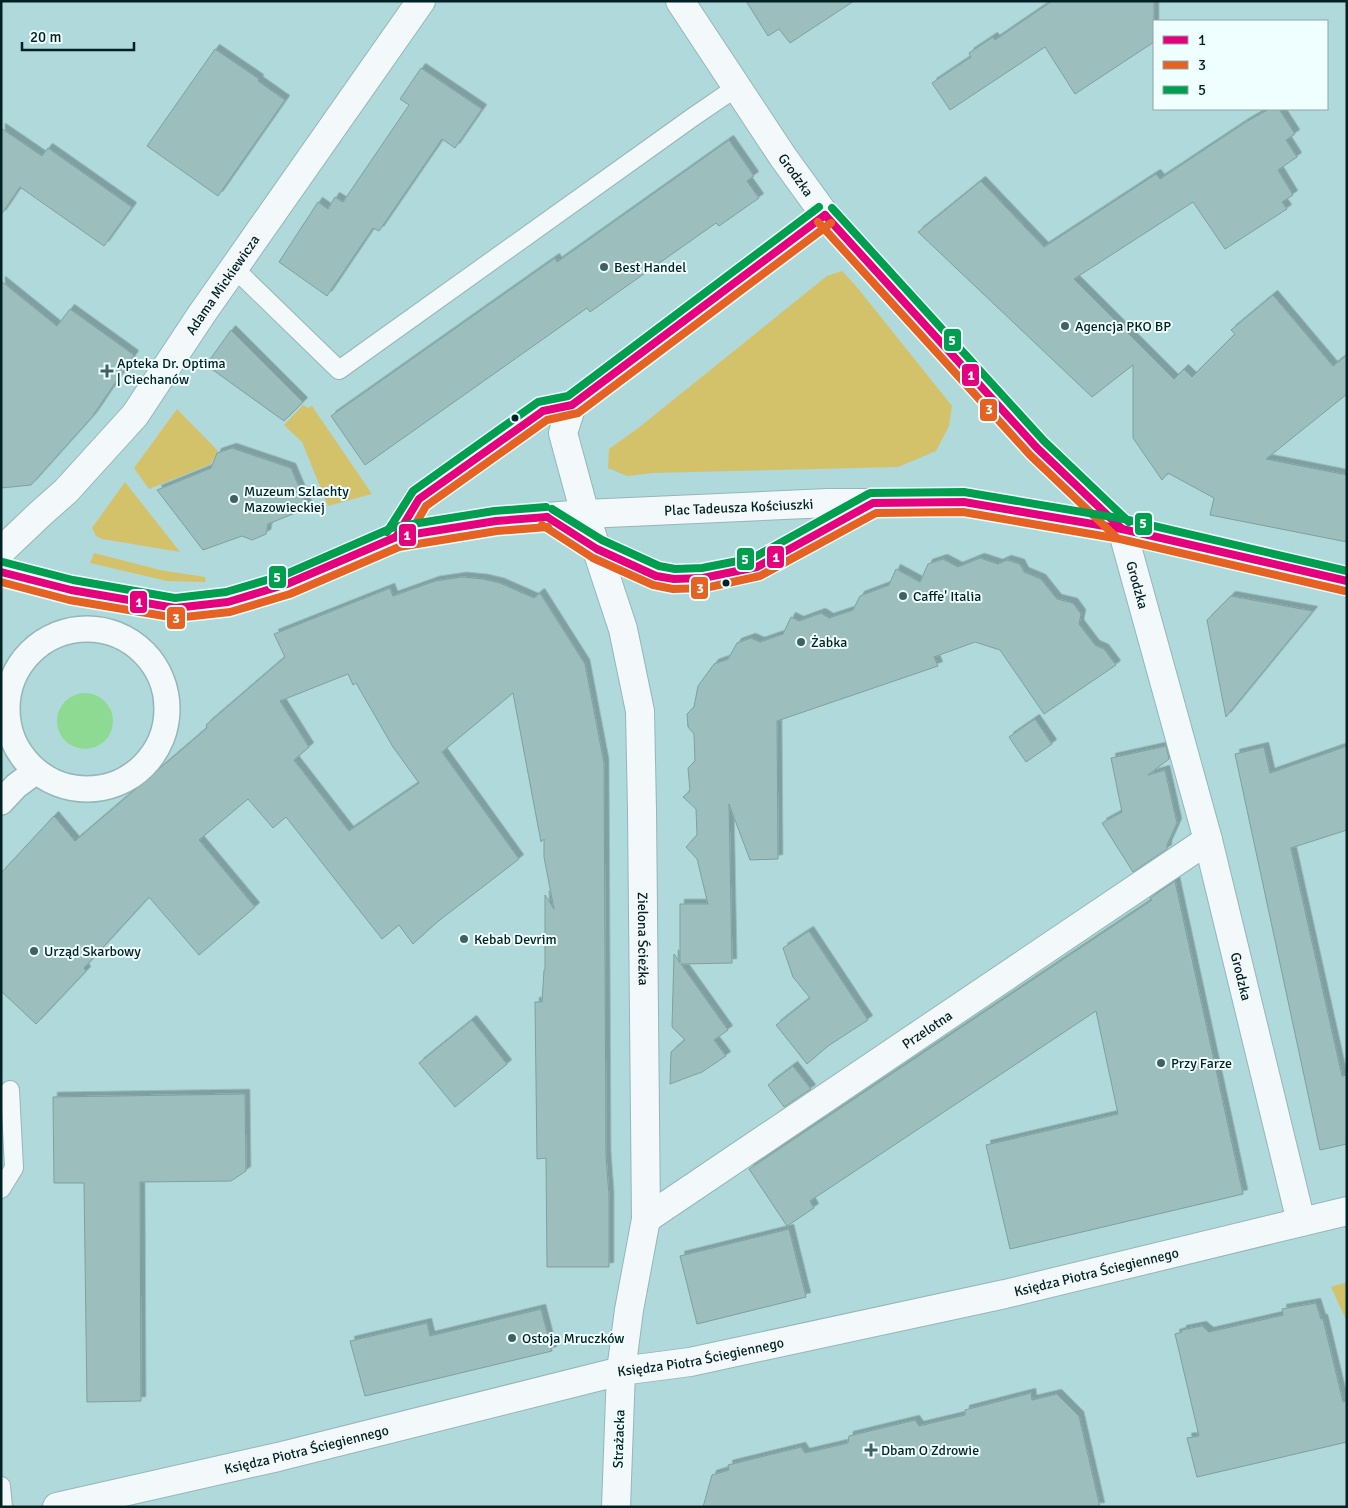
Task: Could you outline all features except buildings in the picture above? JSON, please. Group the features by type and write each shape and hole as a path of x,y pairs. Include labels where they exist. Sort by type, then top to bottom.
{"street":[{"name":"Adama Mickiewicza","path":"1,551 66,491 135,415 234,268 421,1"},
{"name":"Grodzka","path":"680,1 783,157 825,214 1037,448 1122,529 1208,840 1301,1222"},
{"path":"396,537 419,500 543,411 572,405 825,214"},
{"path":"572,405 563,433 585,514"},
{"name":"Plac Tadeusza Kościuszki","path":"1,572 71,590 175,608 228,602 287,584 396,537 496,522 585,514 828,502 964,502 1122,529 1347,581"},
{"name":"Zielona Ścieżka","path":"585,514 623,629 640,710 646,1218 629,1310 621,1371"},
{"path":"86,628 110,632 132,642 149,658 162,678 168,704 165,731 153,755 135,774 111,786 85,790 58,784 36,771 19,752 9,729 6,704 12,679 25,657 42,642 63,632 86,628"},
{"path":"1,802 16,786 36,771"},
{"name":"Przelotna","path":"646,1218 1208,840"},
{"name":"Księdza Piotra Ściegiennego","path":"57,1507 278,1457 621,1371 690,1362 996,1296 1347,1211"},
{"name":"Strażacka","path":"616,1507 621,1371"}],"lane":[{"path":"234,268 339,370 737,87"},
{"path":"547,517 597,548 656,576 674,579 703,578 757,567 873,503"},
{"path":"1,1190 14,1168 10,1090"},
{"path":"1,1486 2,1507"}],"shaded area":[{"path":"842,271 952,406 949,426 936,451 898,467 653,473 627,476 608,468 609,449 637,429 827,276"},
{"path":"303,405 308,408 312,406 372,494 328,506 302,442 284,425"},
{"path":"177,409 218,451 211,464 149,489 134,468"},
{"path":"125,482 180,552 102,539 96,536 92,528"},
{"path":"94,553 160,570 205,577 206,582 167,581 90,563"},
{"path":"85,693 96,695 105,701 111,710 113,721 111,732 105,741 96,747 85,749 74,747 65,741 59,732 57,721 59,710 65,701 74,695"},
{"path":"1347,1282 1347,1322 1331,1287"}],"transit line":[{"name":"5","path":"387,532 413,491 538,402 568,396 819,207"},
{"name":"5","path":"832,208 1044,441 1129,522"},
{"name":"1","path":"825,215 1037,448 1122,529"},
{"name":"1","path":"396,537 419,499 543,411 572,405 825,215"},
{"name":"3","path":"818,222 1030,455 1115,536"},
{"name":"3","path":"405,542 426,506 547,420 578,413 831,223"},
{"name":"5","path":"552,509 602,540 659,566 675,569 702,568 753,558 870,493 964,492 1124,519 1347,571"},
{"name":"1","path":"547,517 597,549 656,576 674,579 703,578 757,567 873,503 964,502 1122,529 1347,581"},
{"name":"5","path":"3,562 73,580 175,598 226,592 284,575 394,527 494,511 546,507"},
{"name":"3","path":"542,525 593,558 653,585 673,589 705,588 760,576 876,513 963,512 1120,539 1345,591"},
{"name":"1","path":"1,572 71,590 175,608 228,602 287,584 396,537 496,521 547,517"},
{"name":"3","path":"1,582 69,600 176,618 230,612 290,594 399,547 497,531 548,527"}],"place":[{"name":"Best Handel","path":"604,267"},
{"name":"Agencja PKO BP","path":"1065,326"},
{"name":"Apteka Dr. Optima | Ciechanów","path":"107,371"},
{"name":"Muzeum Szlachty Mazowieckiej","path":"234,499"},
{"name":"Caffe' Italia","path":"903,596"},
{"name":"Żabka","path":"801,642"},
{"name":"Kebab Devrim","path":"464,939"},
{"name":"Urząd Skarbowy","path":"34,951"},
{"name":"Przy Farze","path":"1161,1063"},
{"name":"Ostoja Mruczków","path":"512,1338"},
{"name":"Dbam O Zdrowie","path":"871,1450"}]}
